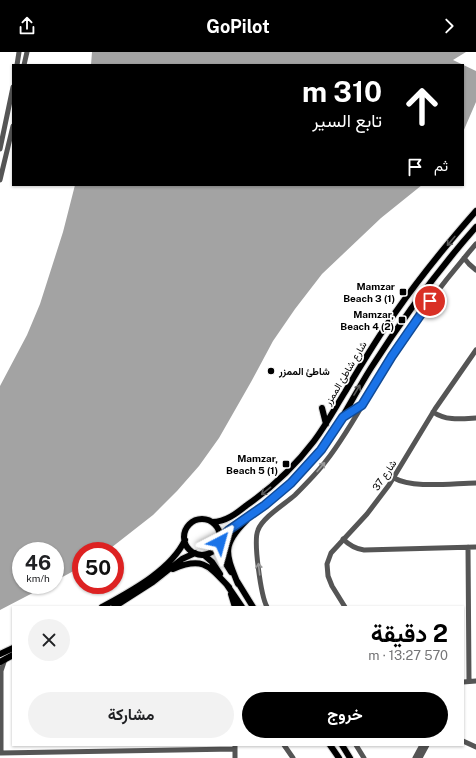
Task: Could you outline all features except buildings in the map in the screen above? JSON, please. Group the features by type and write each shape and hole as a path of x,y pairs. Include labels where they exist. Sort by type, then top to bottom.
{"main road":[{"name":"شارع شاطئ الممزر","path":"212,522 220,522 254,500 271,487 299,459 326,424 365,358 401,304 441,252 476,211"},
{"name":"شارع شاطئ الممزر","path":"220,539 229,530 283,491 304,471 321,450 343,417 361,384 406,315 446,262 476,227"},
{"path":"343,417 362,405"},
{"path":"322,408 326,424"},
{"path":"238,584 229,557 229,544 235,532 255,512"},
{"path":"204,555 212,552 218,546 220,539 219,531 212,522 209,520 200,519 193,522 185,532 185,540 189,548 195,553 204,555 215,566 241,606"},
{"path":"104,606 128,592 168,563 177,554 185,540"},
{"path":"218,546 221,556 252,606"},
{"path":"116,606 146,587 182,559 195,553"},
{"path":"168,571 187,564 200,564 211,569 230,589 235,606"},
{"path":"2,658 12,649"},
{"path":"2,658 12,655"},
{"path":"331,746 339,758"},
{"path":"343,746 350,758"}],"street":[{"path":"17,64 19,52"},
{"path":"24,64 27,52"},
{"path":"0,150 12,92"},
{"path":"0,180 12,130"},
{"path":"267,606 263,596 256,543 256,534 259,528 265,520 296,494 320,469 344,436 404,338 435,295 476,244"},
{"path":"463,260 476,270"},
{"name":"شارع 37","path":"344,606 329,581 327,570 331,554 375,504 395,476 434,411 476,350"},
{"path":"434,411 451,419 476,418"},
{"path":"395,476 402,481 414,484 476,483"},
{"path":"344,538 351,545 358,549 364,550 476,546"},
{"path":"468,547 466,611 469,681"},
{"path":"2,658 0,685 1,753 46,755 148,748 235,747 235,758"},
{"path":"464,682 476,681"},
{"path":"464,741 476,747"},
{"path":"75,746 75,752"},
{"path":"285,746 292,758"},
{"path":"357,746 364,758"},
{"path":"415,758 421,746"},
{"path":"420,758 426,746"}],"shaded area":[{"path":"92,52 466,52 453,60 461,64 91,64"},
{"path":"464,65 476,71 476,102 464,130"},
{"path":"75,186 421,186 381,218 322,274 273,341 219,438 199,466 177,491 153,515 118,542 72,542 72,572 64,576 64,542 12,542 12,594 31,594 0,610 0,386 27,335 40,304 63,232"}],"place":[{"name":"Mamzar Beach 3 (1)","path":"403,292"},
{"name":"Mamzar, Beach 4 (2)","path":"402,320"},
{"name":"شاطئ الممزر","path":"271,371"},
{"name":"Mamzar, Beach 5 (1)","path":"286,464"}],"route":[{"path":"220,542 220,539 226,532 283,491 321,450 343,417 362,405 392,356 430,301"}]}
